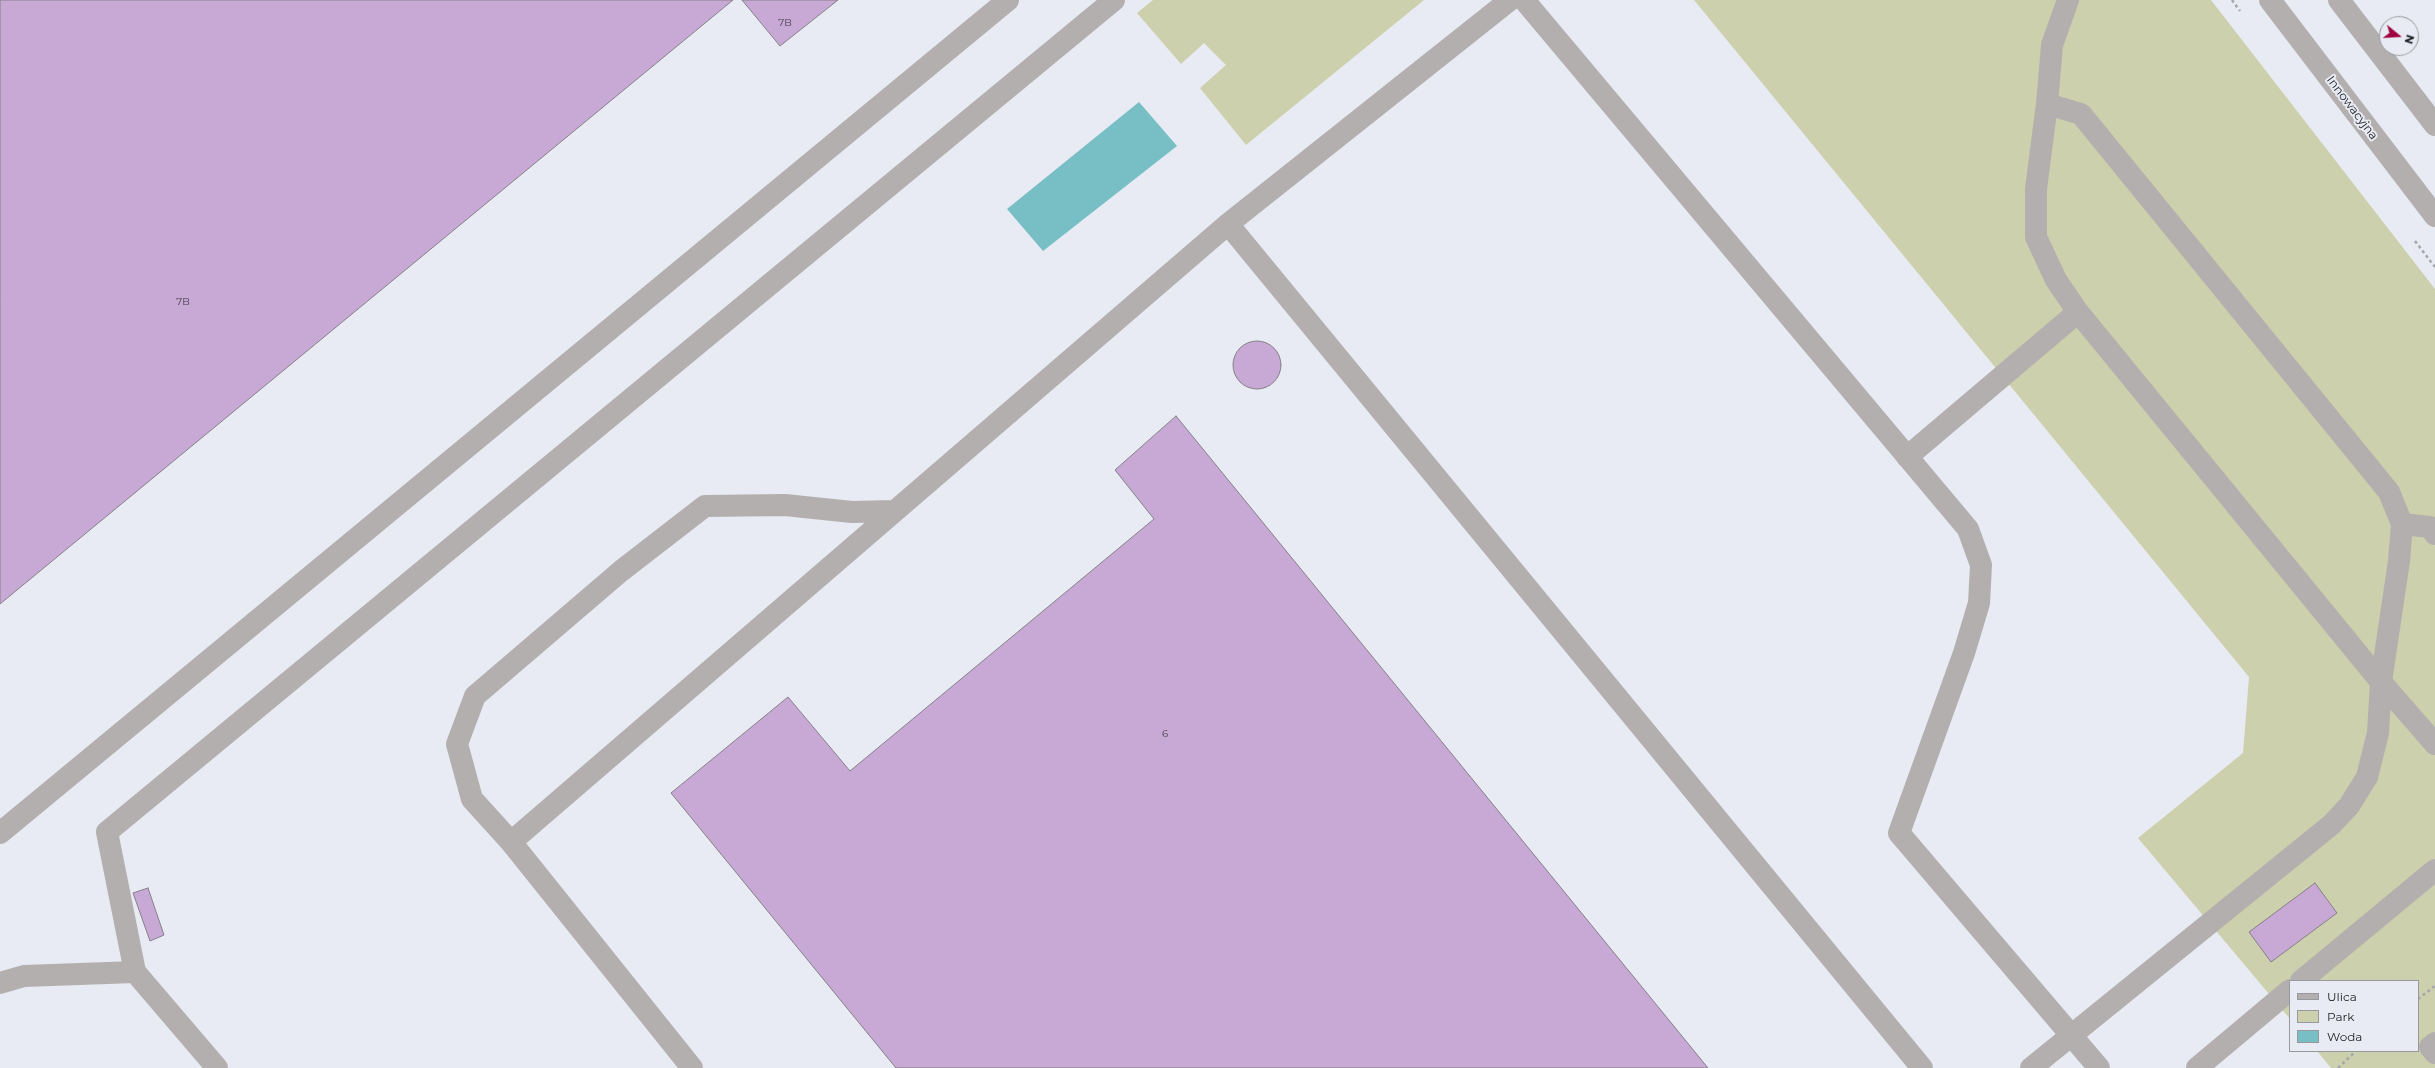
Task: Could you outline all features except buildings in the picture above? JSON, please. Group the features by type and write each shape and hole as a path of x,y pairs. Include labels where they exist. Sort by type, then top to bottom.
{"street":[{"path":"0,833 1008,0"},
{"path":"217,1068 136,972 108,832 1114,0"},
{"path":"510,842 1228,224 1510,0"},
{"path":"1524,0 1968,529 1982,565 1979,603 1964,653 1899,833 2099,1068"},
{"path":"2068,0 2052,46 2047,104 2036,189 2036,237 2056,280 2078,312 2381,682 2435,744"},
{"name":"Innowacyjna","path":"2270,0 2435,216"},
{"path":"2339,0 2435,125"},
{"path":"2031,1068 2330,825 2349,806 2367,777 2378,733 2381,682 2399,561 2402,524 2389,492 2081,114 2047,104"},
{"path":"1228,224 1922,1068"},
{"path":"1907,457 2078,312"},
{"path":"692,1068 510,842 472,799 457,744 474,696 621,571 705,506 785,505 852,512 894,511"},
{"path":"2402,524 2430,527 2435,534"},
{"path":"2302,980 2435,870"},
{"path":"0,983 24,976 136,972"},
{"path":"2198,1068 2289,991"},
{"path":"2435,1043 2430,1047 2435,1053"}],"path":[{"path":"2419,998 2435,986"},
{"path":"2338,1068 2355,1052"}],"green space":[{"path":"1153,0 1424,0 1246,145 1200,88 1226,65 1204,43 1181,64 1137,13"},
{"path":"1694,0 2211,0 2435,289 2435,1068 2331,1068 2318,1052 2419,1052 2419,980 2289,980 2289,1018 2138,838 2243,753 2249,677"}],"water":[{"path":"1139,102 1177,146 1043,251 1007,209"}]}
